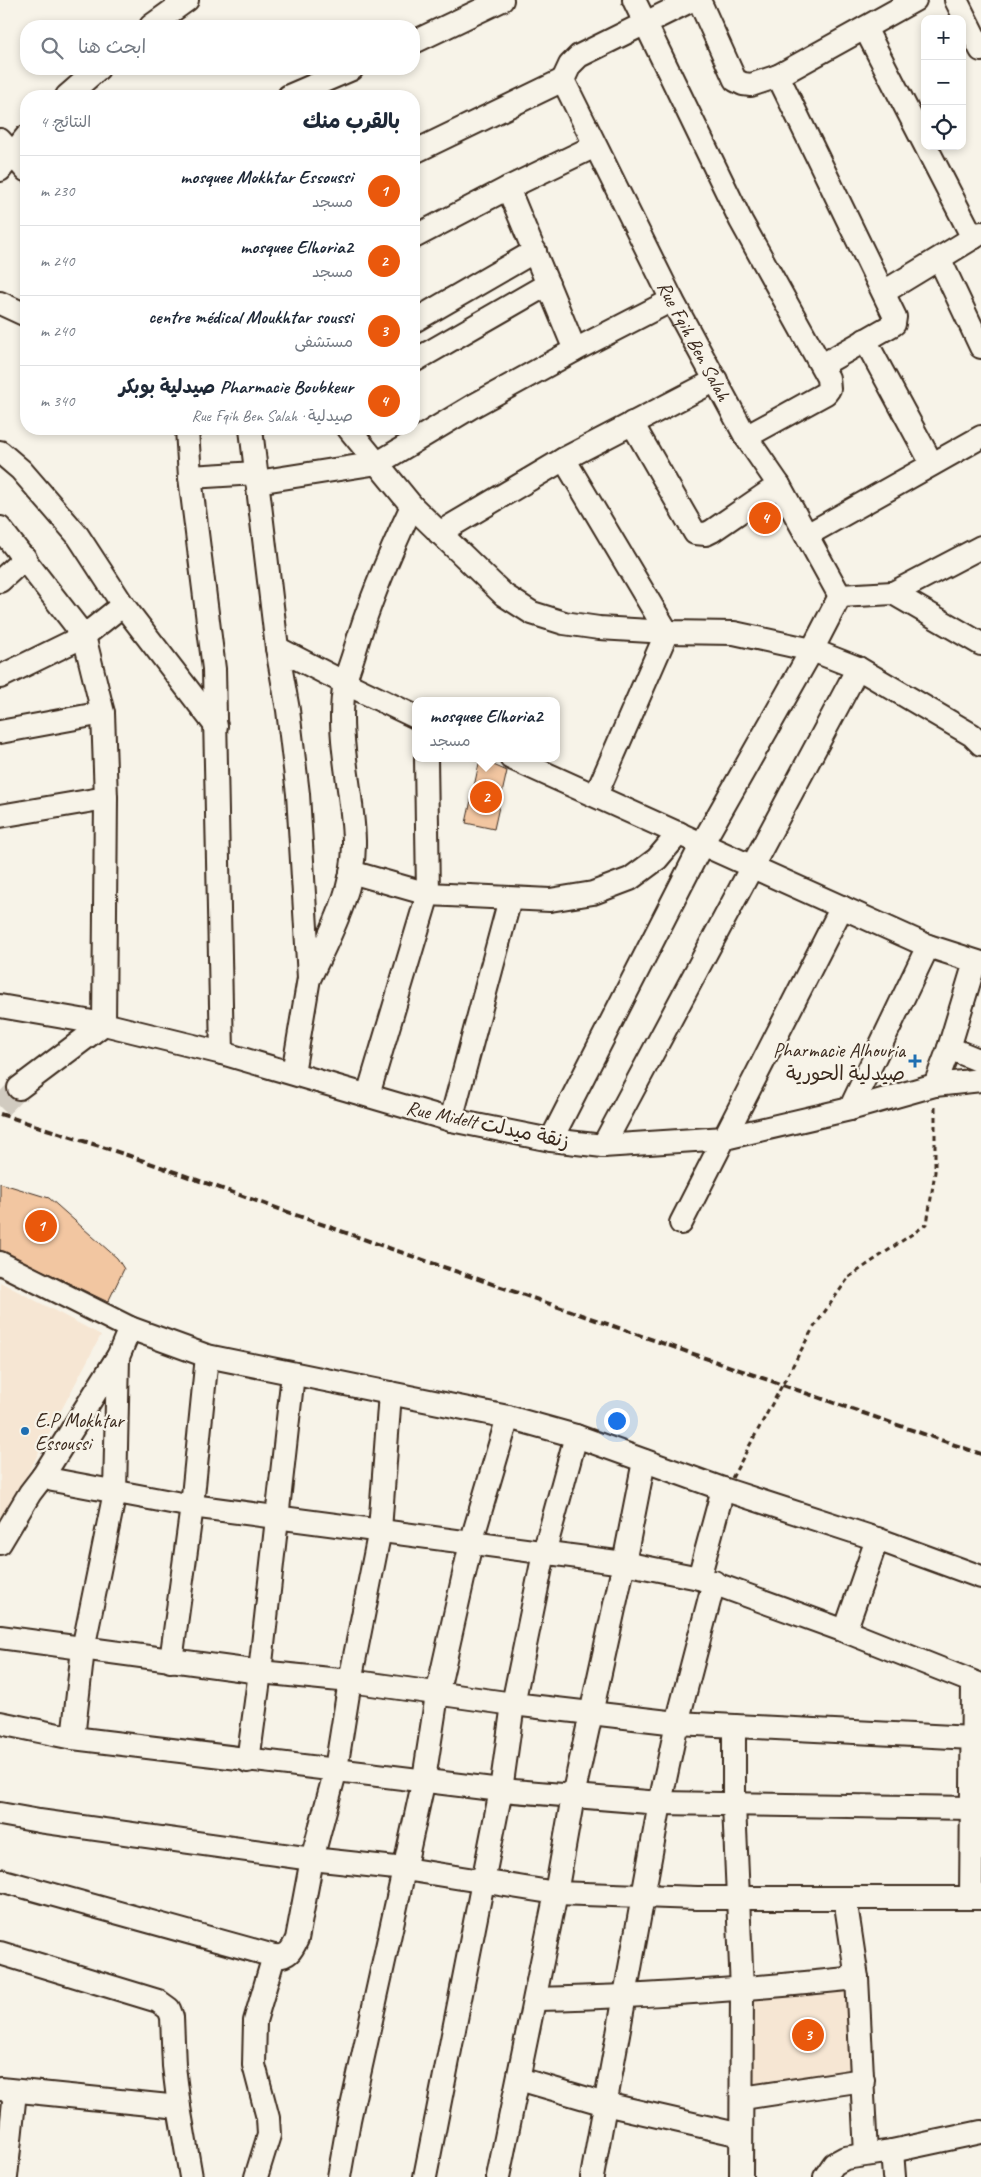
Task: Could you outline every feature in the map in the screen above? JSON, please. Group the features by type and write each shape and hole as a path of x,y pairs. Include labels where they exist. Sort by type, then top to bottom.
{"street":[{"path":"159,20 187,0"},
{"path":"420,39 502,0"},
{"path":"634,0 741,221 822,365 829,383 826,393 746,438"},
{"path":"420,149 563,80 570,65 580,56 692,0"},
{"path":"699,0 735,80 751,85 778,76 915,0"},
{"path":"956,0 978,36"},
{"path":"865,28 977,235 940,260 884,292"},
{"path":"74,90 91,75"},
{"path":"303,90 338,75"},
{"path":"778,76 894,312 895,322 822,365"},
{"name":"Rue Fqih Ben Salah","path":"563,80 672,300 746,438 779,485 840,596"},
{"path":"20,142 4,155 20,166"},
{"path":"420,235 508,188 595,146"},
{"path":"508,188 575,350"},
{"path":"420,318 535,251"},
{"path":"940,260 981,347"},
{"path":"420,358 548,284"},
{"path":"190,477 257,477 378,464 473,406 672,300"},
{"path":"0,303 20,312"},
{"path":"865,340 932,464"},
{"path":"438,533 564,459 716,380"},
{"path":"632,423 695,533 706,534 712,531 779,485"},
{"path":"186,435 190,477 212,640 216,726 222,1054"},
{"path":"252,435 298,794 309,978 293,1074"},
{"path":"353,435 412,506 438,533 504,595 532,613 564,623 599,628 734,633 812,650 858,668 978,735"},
{"path":"807,535 981,438"},
{"path":"0,452 21,470 78,536 123,605 216,726"},
{"path":"564,459 667,632"},
{"path":"309,978 336,922 351,872 354,843 343,751 345,684 362,625 386,563 412,506"},
{"path":"0,528 84,636 103,713 106,798 104,1024 19,1088"},
{"path":"551,1140 702,844 812,650 840,596 893,593 981,547"},
{"path":"0,581 25,558"},
{"path":"893,593 981,644"},
{"path":"0,677 84,636 123,605"},
{"path":"596,795 667,632"},
{"path":"278,648 345,684 412,715"},
{"path":"603,1146 858,668"},
{"path":"0,732 103,713"},
{"path":"368,1095 428,894 426,762"},
{"path":"520,762 928,946 978,962 935,1085"},
{"path":"0,796 0,817 106,798"},
{"path":"351,872 428,894 550,900 600,890 630,879 657,859 679,834"},
{"path":"451,1120 510,899"},
{"path":"681,1223 842,907"},
{"path":"850,1109 928,946"},
{"name":"Rue Midelt زنقة ميدلت","path":"0,1006 104,1024 222,1054 451,1120 551,1140 603,1146 725,1138 850,1109 935,1085 981,1080"},
{"path":"949,1048 981,1061"},
{"path":"0,1263 130,1328 207,1356 508,1417 576,1436 644,1460 728,1484 981,1577"},
{"path":"0,1543 30,1492 43,1476 118,1356 130,1328"},
{"path":"73,1738 83,1648 115,1492 118,1356"},
{"path":"171,1660 192,1506 207,1356"},
{"path":"248,1761 260,1672 293,1374"},
{"path":"0,1880 274,1956 280,1957 289,1953 297,1939 312,1859 336,1769 350,1681 380,1530 390,1393"},
{"path":"339,2177 349,2120 424,1780 436,1695 471,1543 508,1417"},
{"path":"425,2177 501,1790 513,1704 544,1553 576,1436"},
{"path":"498,2177 556,1893 573,1796 624,1563 644,1460"},
{"path":"0,1814 312,1859 405,1869 556,1893 645,1897 976,1898 971,1808 972,1738 977,1684 845,1631 707,1580 624,1563 192,1506 53,1480 43,1476"},
{"path":"592,2177 645,1897 660,1803 728,1484"},
{"path":"845,1631 878,1540"},
{"path":"0,1637 260,1672 350,1681 436,1695 677,1723 972,1738"},
{"path":"0,1724 73,1738 248,1761 336,1769 501,1790 660,1803 971,1808"},
{"path":"734,1726 734,1805 742,1990 743,2098 741,2177"},
{"path":"844,1898 857,1978 866,2154"},
{"path":"0,1952 158,2001 169,2009 174,2026 174,2066 179,2107 191,2177"},
{"path":"256,2177 269,2135 268,2118 254,2065 256,2021 274,1956"},
{"path":"535,1998 625,1997 742,1990 857,1978"},
{"path":"518,2079 605,2104 742,2135"},
{"path":"743,2098 863,2080"},
{"path":"8,2174 8,2090 179,2107"},
{"path":"825,2177 834,2164 845,2158 892,2151 981,2132"},
{"path":"892,2151 894,2177"}],"path":[{"path":"728,1484 812,1330 849,1277 927,1224 935,1172 935,1085"}],"shaded area":[{"name":"E.P Mokhtar Essoussi","path":"0,1282 101,1335 0,1526"},
{"path":"863,1989 869,2074 756,2100 748,1997"}],"building":[{"path":"479,762 487,762 507,771 494,829 466,823"},
{"path":"0,1183 49,1198 117,1258 124,1269 108,1302 0,1250"}],"tunnel":[{"path":"0,1107 19,1088"}],"railway":[{"path":"0,1114 127,1155 981,1454"}],"place":[{"name":"Pharmacie Boubkeur صيدلية بوبكر","path":"765,518"},
{"name":"mosquee Elhoria2","path":"486,797"},
{"name":"Pharmacie Alhouria صيدلية الحورية","path":"915,1061"},
{"name":"mosquee Mokhtar Essoussi","path":"41,1226"},
{"name":"E.P Mokhtar Essoussi","path":"25,1431"},
{"name":"centre médical Moukhtar soussi","path":"808,2035"}]}
